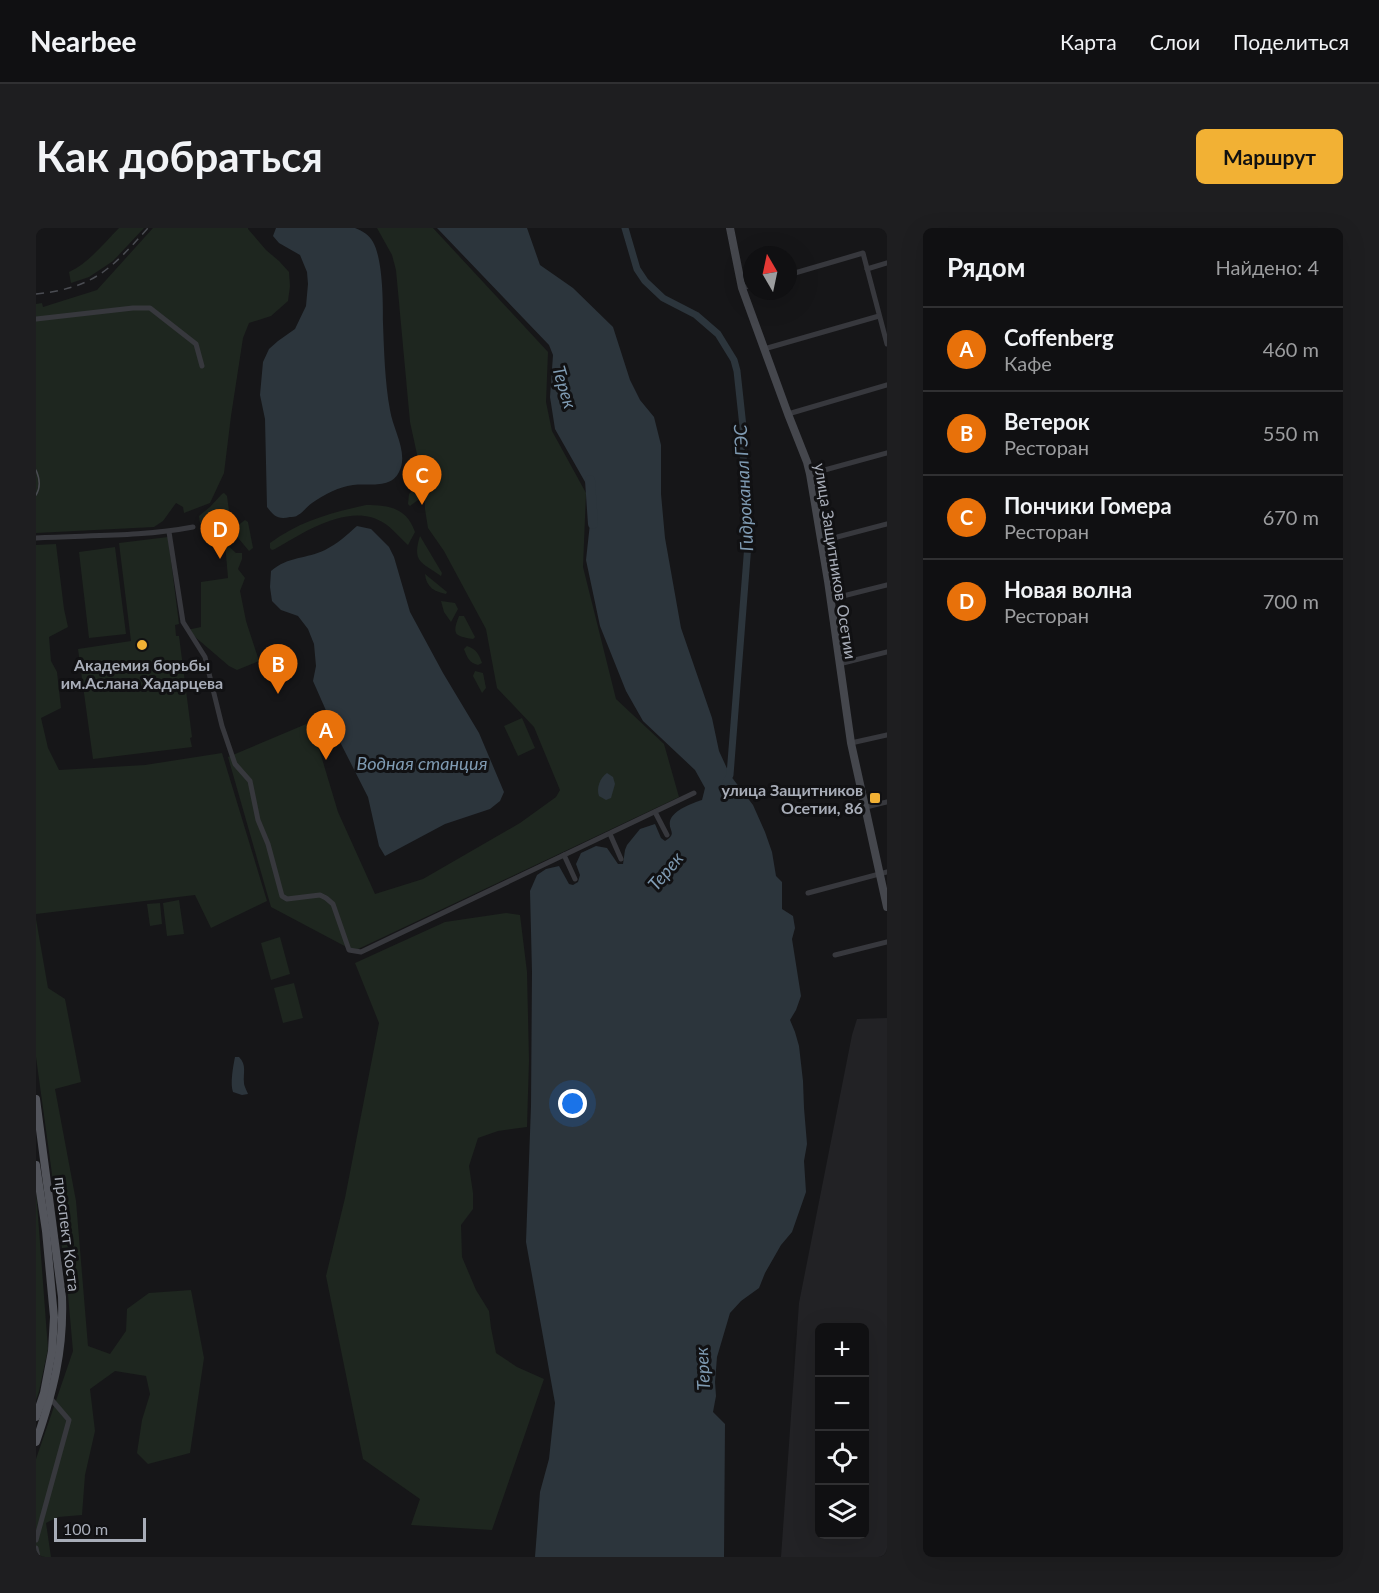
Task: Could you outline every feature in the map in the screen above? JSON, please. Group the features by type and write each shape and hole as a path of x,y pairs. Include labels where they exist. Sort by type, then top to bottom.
{"main road":[{"name":"проспект Коста","path":"36,1099 62,1315 60,1350 51,1399 36,1442"},
{"name":"проспект Коста","path":"36,1164 46,1231 54,1317 52,1352 44,1393 36,1417"}],"street":[{"name":"улица Защитников Осетии","path":"730,228 742,288 810,474 831,599 851,743 883,873 887,907"},
{"path":"797,271 862,253 887,344"},
{"path":"867,269 887,263"},
{"path":"36,319 133,308 150,309 196,344 202,366"},
{"path":"764,349 879,316"},
{"path":"788,414 887,385"},
{"path":"810,474 887,453"},
{"path":"822,541 887,524"},
{"path":"36,538 98,537 169,532 193,527"},
{"path":"169,532 183,622 206,657 222,726 235,764 250,781 258,820 268,844 282,896 287,899 320,895 333,903 349,950 361,952 694,794"},
{"path":"831,599 887,585"},
{"path":"839,664 887,652"},
{"path":"851,743 887,735"},
{"path":"866,807 887,802"},
{"path":"655,812 667,835"},
{"path":"610,834 621,859"},
{"path":"564,855 575,879"},
{"path":"808,893 883,873"},
{"path":"835,955 887,942"},
{"path":"36,1540 69,1420 51,1399"},
{"path":"36,1548 38,1557"}],"shaded area":[{"path":"119,228 144,228 113,261 89,277 71,283 69,272 90,258"},
{"path":"153,228 248,228 266,250 289,272 288,301 271,316 249,323 243,338 224,473 210,503 184,513 183,507 176,503 163,521 154,527 36,533 36,304 42,303 43,307 97,290"},
{"path":"377,228 433,228 548,352 546,402 552,431 586,493 583,567 616,699 664,744 679,797 354,951 271,907 228,757 311,722 338,812 375,894 423,879 520,823 556,797 560,790 534,727 497,688 486,629 444,551 428,528 425,491 410,422 396,270 392,255"},
{"path":"411,492 421,492 422,497 410,506 408,504"},
{"path":"224,493 227,496 230,518 216,525 200,523 199,516"},
{"path":"366,505 390,507 402,513 412,524 415,532 408,545 384,523 371,517 357,515 328,521 275,549 270,548 270,543 304,523"},
{"path":"245,520 248,522 253,548 249,551 233,529"},
{"path":"420,536 442,573 441,576 420,560 417,551"},
{"name":"Академия борьбы им.Аслана Хадарцева","path":"168,537 179,624 175,625 176,636 179,636 192,747 93,759 78,649 131,641 119,543"},
{"path":"225,543 236,553 242,553 238,569 245,578 240,591 246,621 259,661 237,670 229,666 187,630 201,627 201,582 228,578"},
{"path":"56,544 68,627 49,637 51,661 57,672 61,708 41,718 48,748 59,770 145,765 222,753 267,901 211,928 195,895 36,914 36,545"},
{"path":"115,547 126,634 89,638 79,552"},
{"path":"425,574 447,592 446,594 432,588"},
{"path":"441,601 455,603 458,609 451,622 444,612"},
{"path":"459,616 464,616 475,637 473,639 456,633"},
{"path":"467,646 477,652 482,663 478,665 470,661 464,649"},
{"path":"475,671 483,673 486,688 482,693 473,676"},
{"path":"522,718 535,748 518,756 504,726"},
{"path":"179,900 184,934 167,936 163,903"},
{"path":"160,903 162,924 150,926 147,904"},
{"path":"506,913 520,915 527,972 529,1060 527,1127 498,1131 478,1138 469,1166 473,1209 461,1225 462,1257 476,1290 489,1311 496,1353 517,1367 544,1379 492,1530 411,1525 420,1499 363,1459 326,1276 345,1198 379,1023 355,963 445,922"},
{"path":"36,919 48,988 65,999 81,1082 55,1089 76,1201 88,1346 110,1354 126,1331 127,1309 149,1293 191,1290 204,1358 190,1453 148,1464 137,1453 142,1420 150,1394 146,1376 115,1371 90,1389 95,1431 85,1475 82,1515 58,1517 46,1523 51,1557 36,1557 36,1459 73,1351 67,1284 36,1057"},
{"path":"280,937 290,974 271,980 261,943"},
{"path":"294,983 303,1018 283,1023 274,988"},
{"path":"887,1018 887,1557 781,1557 799,1303 857,1019"},
{"path":"36,1190 48,1349 36,1400"}],"water":[{"path":"276,228 355,228 370,237 373,242 379,259 382,281 388,400 402,457 399,472 391,481 342,487 310,504 297,516 282,518 274,515 267,507 265,419 260,395 263,362 269,349 295,329 306,306 308,284 307,272 300,255 279,243 273,236"},
{"path":"437,228 527,228 540,265 573,288 613,327 630,380 640,400 654,417 661,445 661,494 665,538 681,628 712,718 719,751 730,775 753,805 772,852 776,876 782,882 782,909 793,916 795,928 792,939 801,996 790,1020 799,1046 803,1081 807,1144 804,1161 806,1192 792,1232 781,1245 759,1288 741,1301 730,1313 717,1357 716,1396 713,1412 725,1424 724,1557 535,1557 540,1492 549,1459 555,1403 526,1242 531,1106 530,891 537,875 546,869 559,866 569,884 573,885 578,882 580,875 576,864 581,853 596,846 607,848 618,864 623,864 627,845 640,829 655,824 661,838 665,841 672,834 670,821 672,817 684,808 702,800 705,788 695,770 643,721 626,691 600,626 586,560 593,496 555,429 550,397 553,355 549,345"},
{"name":"Водная станция","path":"357,526 371,529 389,547 410,612 479,733 504,792 500,801 490,809 445,824 385,856 379,846 368,797 313,681 316,666 314,644 308,629 298,616 281,610 272,601 270,587 271,571 277,566 325,550"},
{"path":"607,773 613,777 615,784 611,798 606,800 599,796 598,787"},
{"path":"235,1057 239,1057 243,1063 244,1084 248,1094 233,1092"}],"waterway":[{"name":"Гидроканал ГЭС","path":"625,228 637,269 645,281 663,298 696,315 718,334 734,360 737,371 744,436 743,466 748,544 730,775 726,782"},
{"name":"Терек","path":"590,480 593,524"}],"tram line":[{"path":"36,470 39,483 36,495"}],"railway":[{"path":"36,294 73,287 100,274 123,255 148,228"}],"place":[{"name":"Пончики Гомера","path":"422,505"},
{"name":"Новая волна","path":"220,559"},
{"name":"Академия борьбы им.Аслана Хадарцева","path":"142,645"},
{"name":"Ветерок","path":"278,694"},
{"name":"Coffenberg","path":"326,760"},
{"name":"улица Защитников Осетии, 86","path":"875,798"}]}
